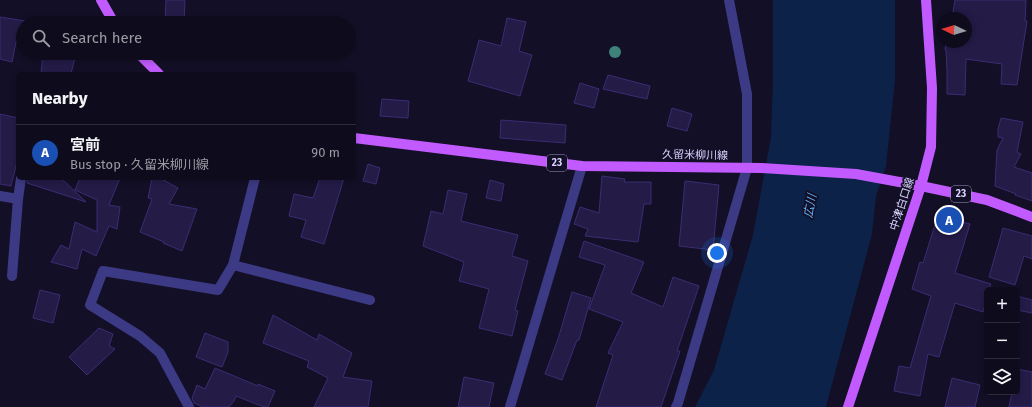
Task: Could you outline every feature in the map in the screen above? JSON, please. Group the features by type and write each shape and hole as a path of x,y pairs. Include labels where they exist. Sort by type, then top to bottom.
{"main road":[{"path":"101,0 110,16"},
{"name":"中津白口線","path":"848,407 921,186 931,147 932,88 926,0"},
{"path":"145,60 157,72"},
{"name":"久留米柳川線","path":"356,138 582,166 762,168 856,174 987,200 1032,218"}],"street":[{"path":"676,407 747,168 747,94 729,0"},
{"path":"510,407 582,166"},
{"path":"12,276 21,180"},
{"path":"189,407 160,353 140,336 90,305 103,271 218,290 233,265 254,180"},
{"path":"0,196 18,199"},
{"path":"233,265 370,300"}],"water":[{"name":"広川","path":"773,0 895,0 895,80 886,166 876,196 872,234 826,407 695,407 714,370 753,235 771,137"}],"building":[{"path":"166,0 185,0 184,16 165,16"},
{"path":"955,0 1026,0 1025,21 1027,21 1017,85 1001,84 1002,64 966,59 965,95 947,94 945,48 972,48 972,12 953,12"},
{"path":"0,17 16,20 16,42 12,62 0,59"},
{"path":"507,18 526,22 519,51 532,55 520,96 468,81 479,40 501,46"},
{"path":"42,60 74,60 71,72 41,72"},
{"path":"608,75 650,86 647,99 603,89"},
{"path":"580,83 599,89 594,108 574,103"},
{"path":"382,99 409,101 408,118 380,116"},
{"path":"672,108 692,114 687,131 667,126"},
{"path":"0,114 16,118 16,166 11,186 0,184"},
{"path":"1001,118 1023,122 1017,152 1021,154 1014,167 1032,173 1032,201 995,186 997,150 1003,138 998,137 998,129"},
{"path":"501,120 566,125 565,143 500,138"},
{"path":"368,164 380,168 376,184 363,181"},
{"path":"602,176 625,179 624,182 651,182 651,204 644,204 638,242 585,236 588,229 574,224 580,207 599,213"},
{"path":"27,180 63,180 86,202 27,183"},
{"path":"79,180 119,180 109,205 120,207 117,229 109,226 96,256 82,249 77,269 51,262 61,245 69,249 75,222 97,232 97,200 75,190"},
{"path":"152,180 164,180 178,188 169,204 197,209 182,251 140,232 152,199 148,198"},
{"path":"319,180 343,180 324,244 301,237 306,220 289,216 294,194 313,198"},
{"path":"490,180 504,184 501,201 486,198"},
{"path":"685,181 719,185 713,250 679,246"},
{"path":"448,190 467,194 461,221 518,235 512,256 528,261 515,310 518,311 512,336 479,328 489,289 459,281 464,262 423,246 431,211 443,214"},
{"path":"938,215 970,224 955,273 991,284 990,287 984,287 983,312 955,303 939,357 928,354 920,396 894,391 899,366 910,368 931,296 912,289 920,262 923,263"},
{"path":"1003,228 1032,236 1032,259 1024,256 1015,285 989,277"},
{"path":"584,241 644,262 631,293 663,307 673,277 699,286 677,351 680,351 661,407 596,407 613,355 608,353 623,322 589,309 605,265 579,257"},
{"path":"40,290 60,295 53,323 33,318"},
{"path":"572,292 591,298 579,340 577,340 562,380 545,374 558,339"},
{"path":"1020,297 1032,300 1032,313 1020,311"},
{"path":"273,315 317,340 319,334 352,353 343,377 372,381 368,407 314,407 328,378 307,367 309,361 263,343"},
{"path":"99,328 113,334 109,346 115,349 87,375 69,357"},
{"path":"205,333 228,342 228,352 222,367 196,357"},
{"path":"215,368 258,386 258,384 275,391 268,407 264,407 236,396 229,407 203,407 194,403 192,398 197,385 205,389"},
{"path":"1020,370 1032,372 1032,407 1009,407 1011,395 1020,395"},
{"path":"464,377 494,383 489,407 458,407"},
{"path":"952,378 980,385 975,407 945,407"}],"place":[{"name":"宮前","path":"949,220"}]}
